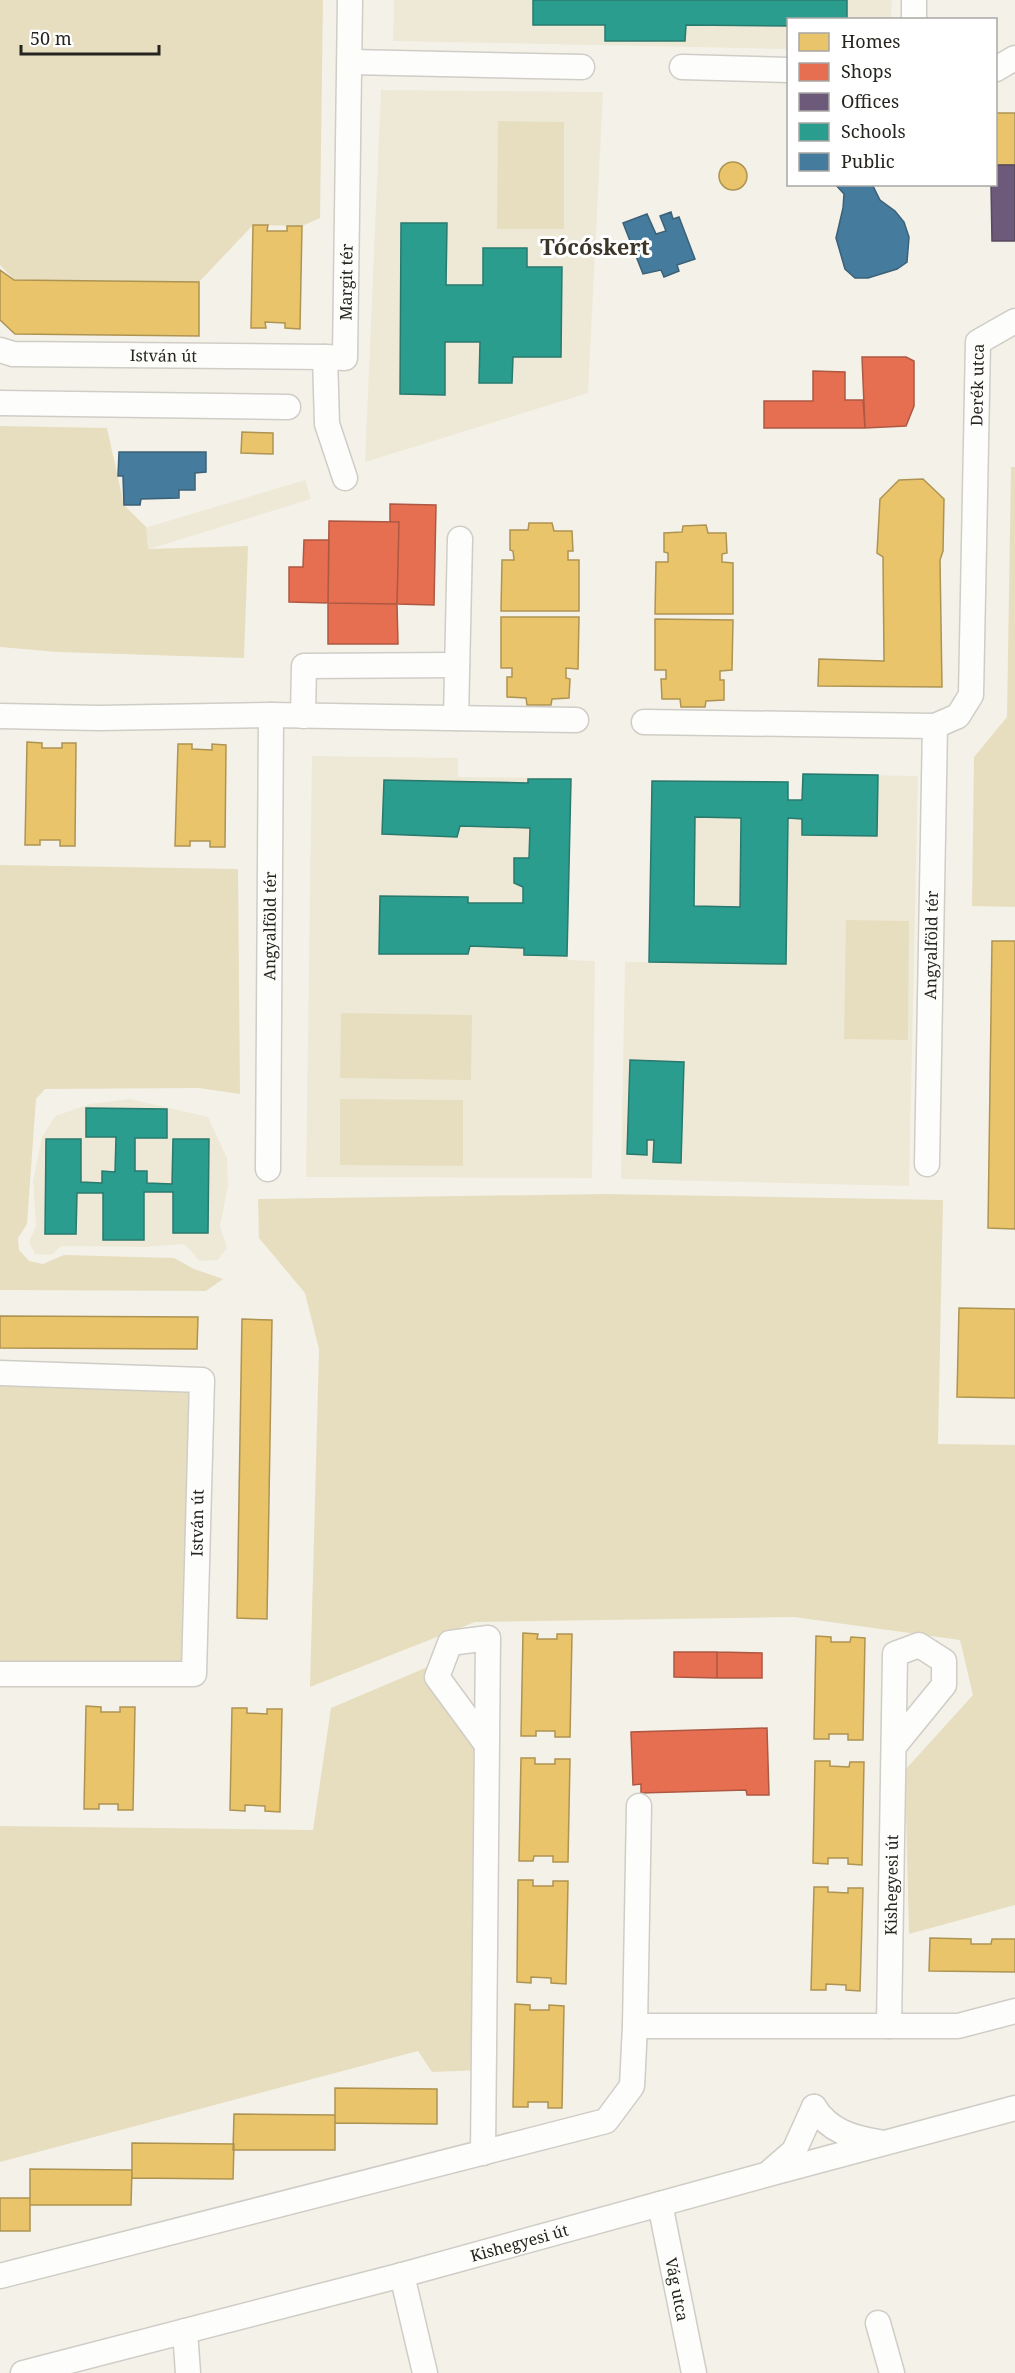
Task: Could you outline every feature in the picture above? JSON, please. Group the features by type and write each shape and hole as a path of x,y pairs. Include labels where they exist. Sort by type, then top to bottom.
{"street":[{"name":"Margit tér","path":"325,357 345,358 351,0"},
{"path":"914,0 914,18"},
{"path":"997,68 1015,58"},
{"path":"351,62 582,67"},
{"path":"682,67 787,70"},
{"name":"Derék utca","path":"935,726 958,716 971,695 978,342 1015,321"},
{"name":"István út","path":"0,350 13,354 325,357"},
{"path":"325,357 327,424 345,478"},
{"path":"0,403 288,408"},
{"path":"456,718 460,539"},
{"path":"303,716 304,666 457,665"},
{"path":"0,716 99,718 271,715 576,720"},
{"name":"Angyalföld tér","path":"268,1169 271,715"},
{"path":"645,722 935,726"},
{"name":"Angyalföld tér","path":"927,1164 935,726"},
{"name":"István út","path":"0,1373 202,1380 194,1674 0,1674"},
{"path":"483,2153 487,1745"},
{"name":"Kishegyesi út","path":"890,2026 895,1745"},
{"path":"0,2276 606,2121 632,2086 639,1806"},
{"path":"635,2026 958,2026 1015,2011"},
{"path":"765,2175 794,2151 814,2107 826,2122 853,2138 885,2142"},
{"name":"Kishegyesi út","path":"23,2373 402,2276 1015,2108"},
{"name":"Vág utca","path":"660,2204 694,2373"},
{"path":"402,2276 425,2373"},
{"path":"878,2323 892,2373"},
{"path":"185,2331 188,2373"}],"shaded area":[{"path":"0,0 323,0 320,218 302,226 253,225 199,282 14,280 0,265"},
{"path":"394,0 892,0 891,18 787,18 787,49 393,41"},
{"path":"381,90 603,92 588,393 365,462"},
{"path":"498,121 564,122 564,229 497,229"},
{"path":"0,426 107,428 124,505 146,527 148,549 248,546 244,658 58,652 0,647"},
{"path":"1011,467 1015,467 1015,907 972,906 974,757 1007,717"},
{"path":"305,480 311,499 104,563 98,542"},
{"path":"312,756 458,758 458,777 571,778 568,960 595,961 592,1178 306,1177"},
{"path":"803,774 918,776 909,1186 621,1179 625,962 649,962 652,781 788,782 788,800 802,800"},
{"path":"0,865 238,869 240,1094 199,1088 45,1089 36,1099 27,1224 18,1238 19,1250 29,1261 43,1264 64,1255 174,1258 194,1269 223,1279 206,1291 0,1290"},
{"path":"846,920 909,921 908,1040 844,1039"},
{"path":"341,1013 472,1015 471,1080 340,1078"},
{"path":"130,1099 208,1117 227,1158 228,1186 220,1226 227,1248 218,1260 200,1261 184,1244 145,1247 61,1246 52,1255 35,1254 29,1242 36,1226 33,1181 42,1137 55,1116 90,1104"},
{"path":"340,1099 463,1100 463,1166 340,1165"},
{"path":"605,1194 943,1200 938,1444 1015,1445 1015,1905 909,1934 905,1770 973,1695 960,1640 794,1617 475,1622 310,1687 319,1349 305,1293 259,1238 258,1199"},
{"path":"0,1373 202,1380 194,1674 0,1672"},
{"path":"444,1660 438,1677 487,1745 483,2070 432,2072 418,2051 0,2162 0,1826 313,1830 331,1708"}],"building: Homes":[{"path":"997,113 1015,113 1015,165 997,165"},
{"path":"733,162 743,166 747,176 743,186 733,190 723,186 719,176 723,166"},
{"path":"253,225 268,225 267,231 287,231 287,226 302,226 300,329 285,328 285,323 265,322 266,328 251,328"},
{"path":"0,270 14,280 199,282 199,336 15,334 0,320"},
{"path":"242,432 273,433 273,454 241,453"},
{"path":"923,479 944,499 943,551 940,560 942,687 818,686 819,659 884,661 883,557 877,553 880,499 899,480"},
{"path":"529,523 552,523 554,531 572,531 573,551 568,551 568,560 579,560 579,611 501,611 502,560 514,560 513,551 510,550 510,530 528,530"},
{"path":"706,525 708,533 726,533 727,553 722,554 722,562 733,563 733,614 655,614 656,562 668,562 668,553 664,552 664,533 682,532 683,526"},
{"path":"501,617 579,617 578,669 566,668 566,678 570,679 569,698 552,699 551,705 527,705 526,698 507,697 507,677 512,677 512,668 501,668"},
{"path":"655,619 733,620 732,670 720,671 720,680 724,680 724,700 706,701 705,707 681,707 680,699 662,699 661,679 666,679 666,670 655,670"},
{"path":"27,742 42,743 42,748 62,748 62,743 76,743 75,846 60,846 60,840 40,840 40,845 25,845"},
{"path":"178,744 192,744 192,749 212,750 212,744 226,745 225,847 210,847 210,841 190,841 190,846 175,846"},
{"path":"992,941 1015,941 1015,1229 988,1228"},
{"path":"959,1308 1015,1309 1015,1398 957,1397"},
{"path":"0,1316 198,1317 197,1349 0,1348"},
{"path":"242,1319 272,1320 267,1619 237,1618"},
{"path":"523,1633 538,1634 537,1639 557,1639 557,1634 572,1634 570,1737 555,1737 555,1731 536,1731 536,1736 521,1736"},
{"path":"816,1636 831,1637 831,1642 850,1642 851,1637 865,1638 863,1740 848,1740 848,1734 829,1734 829,1739 814,1739"},
{"path":"86,1706 101,1707 101,1712 120,1712 120,1707 135,1707 133,1810 118,1810 118,1804 99,1804 99,1809 84,1809"},
{"path":"232,1708 247,1708 247,1713 267,1714 267,1709 282,1709 280,1812 265,1811 265,1806 245,1805 245,1811 230,1810"},
{"path":"521,1758 535,1758 535,1764 555,1764 555,1759 570,1759 568,1862 553,1862 553,1856 534,1856 533,1861 519,1861"},
{"path":"815,1761 830,1761 830,1766 849,1767 850,1762 864,1762 862,1865 848,1864 848,1858 828,1858 828,1864 813,1863"},
{"path":"518,1880 533,1880 533,1886 553,1886 553,1881 568,1881 566,1984 551,1983 551,1978 531,1977 531,1983 517,1982"},
{"path":"814,1887 828,1887 828,1892 848,1893 848,1888 863,1888 860,1991 846,1990 846,1985 826,1984 826,1990 811,1990"},
{"path":"930,1938 971,1939 971,1944 991,1944 992,1939 1015,1939 1015,1972 929,1971"},
{"path":"515,2004 530,2005 530,2010 549,2010 549,2005 564,2006 562,2108 548,2108 548,2102 528,2102 528,2107 513,2107"},
{"path":"335,2088 437,2089 437,2124 335,2123"},
{"path":"234,2114 335,2115 335,2150 233,2150"},
{"path":"132,2143 234,2144 233,2179 132,2178"},
{"path":"30,2169 132,2170 131,2205 30,2205"},
{"path":"0,2198 30,2198 30,2231 0,2231"}],"building: Shops":[{"path":"862,357 906,357 914,361 914,406 906,426 865,428"},
{"path":"813,371 845,372 845,400 863,400 865,428 764,428 764,401 813,401"},
{"path":"390,504 436,505 434,605 397,604 399,522 390,522"},
{"path":"329,521 399,522 397,604 328,603"},
{"path":"304,540 329,540 328,603 289,602 289,567 303,567"},
{"path":"328,603 397,604 398,644 328,644"},
{"path":"674,1652 717,1652 717,1678 674,1677"},
{"path":"717,1652 762,1653 762,1678 717,1678"},
{"path":"767,1728 769,1795 747,1795 746,1790 641,1793 641,1784 633,1785 631,1732"}],"building: Offices":[{"path":"997,165 1015,165 1015,241 992,241 991,186 997,186"}],"building: Schools":[{"path":"533,0 847,0 847,18 787,18 787,26 686,25 685,41 605,41 605,25 533,25"},
{"path":"401,223 447,223 446,285 483,285 483,248 527,248 527,267 562,267 561,357 513,357 512,383 479,383 480,342 445,342 445,395 400,394"},
{"path":"803,774 878,775 877,836 802,835 802,819 788,818 786,964 649,962 652,781 788,782 788,800 802,800","holes":["695,817 741,818 740,907 694,906"]},
{"path":"528,779 571,779 567,956 524,955 524,948 470,946 468,954 379,954 380,896 468,897 468,903 523,903 523,887 514,883 514,858 529,858 530,828 460,826 457,837 382,834 384,780 528,783"},
{"path":"630,1060 684,1062 681,1163 653,1162 654,1140 647,1140 647,1155 627,1154"},
{"path":"86,1108 167,1109 167,1138 135,1138 135,1171 147,1171 147,1183 172,1184 173,1139 209,1139 208,1233 173,1233 173,1192 144,1192 144,1240 103,1240 103,1193 77,1193 76,1234 45,1234 46,1139 81,1139 81,1182 102,1183 102,1171 115,1172 116,1137 86,1137"}],"building: Public":[{"path":"837,186 873,186 880,200 895,211 904,222 909,237 907,262 897,269 868,278 855,278 845,269 836,238 844,194"},
{"path":"671,212 673,219 679,217 695,259 677,265 679,271 664,277 661,270 643,274 623,223 647,214 656,234 666,231 660,216"},
{"path":"119,452 206,452 206,472 195,473 195,490 179,490 179,498 141,499 140,505 124,505 123,476 118,476"}],"district":[{"name":"Tócóskert","path":"595,247"}]}
